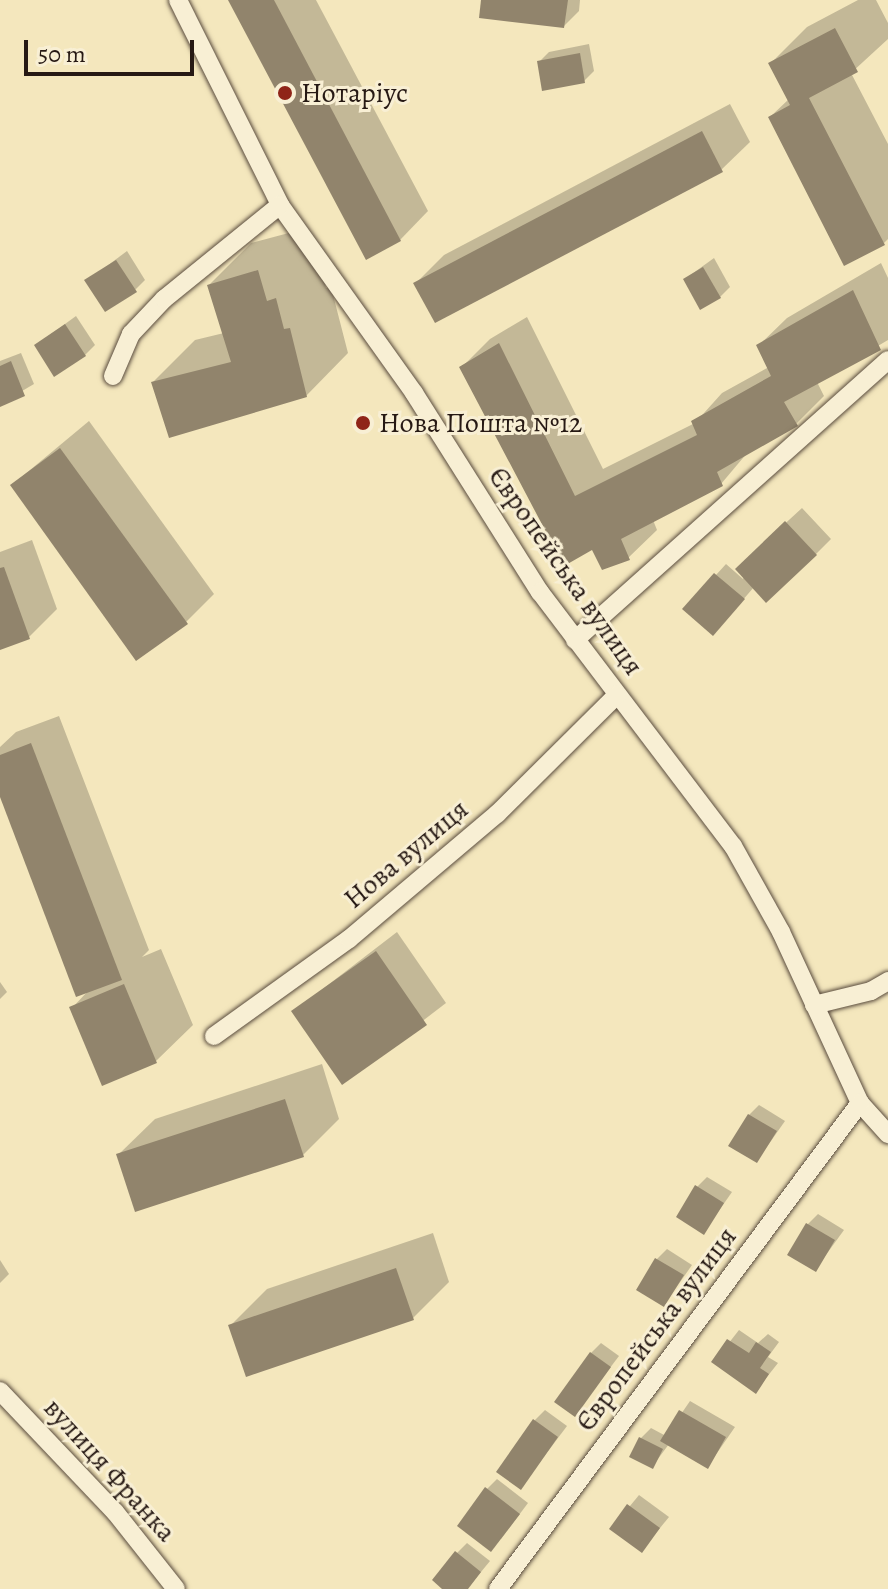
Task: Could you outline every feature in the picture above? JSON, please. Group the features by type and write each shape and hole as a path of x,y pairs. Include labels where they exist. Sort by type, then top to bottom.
{"street":[{"name":"Європейська вулиця","path":"178,0 280,205 414,393 575,640 733,846 860,1103 888,1134"},
{"path":"113,376 131,334 164,299 280,205"},
{"path":"575,640 888,360"},
{"name":"Нова вулиця","path":"214,1036 349,939 417,882 508,804 617,695"},
{"path":"814,1005 871,991 888,981"},
{"name":"Європейська вулиця","path":"498,1589 860,1103"},
{"name":"вулиця Франка","path":"0,1391 115,1512 176,1589"}],"building":[{"path":"228,0 274,0 401,241 366,260"},
{"path":"481,0 568,0 564,28 479,18"},
{"path":"835,28 858,72 809,98 885,245 844,266 768,117 790,105 768,63"},
{"path":"580,53 585,83 542,91 537,61"},
{"path":"702,131 723,172 435,323 413,283"},
{"path":"116,260 137,292 105,312 84,280"},
{"path":"703,267 721,298 700,310 683,279"},
{"path":"258,270 267,301 276,298 284,329 290,328 307,397 169,438 151,382 231,362 207,285"},
{"path":"853,290 881,350 784,402 798,426 717,472 723,486 621,539 630,560 602,570 592,550 564,566 459,367 499,343 575,496 697,435 691,421 771,376 756,345"},
{"path":"65,324 86,356 54,377 34,345"},
{"path":"11,361 25,396 0,407 0,366"},
{"path":"60,448 188,624 136,661 10,485"},
{"path":"785,521 817,555 766,603 735,569"},
{"path":"4,567 30,639 0,650 0,568"},
{"path":"714,573 745,599 713,636 682,609"},
{"path":"31,743 122,980 76,997 0,797 0,755"},
{"path":"376,951 427,1025 342,1085 291,1011"},
{"path":"124,984 157,1063 102,1086 69,1007"},
{"path":"285,1099 304,1157 135,1212 116,1154"},
{"path":"748,1114 777,1131 757,1163 728,1146"},
{"path":"695,1185 724,1203 704,1235 676,1217"},
{"path":"806,1223 835,1240 816,1272 787,1255"},
{"path":"655,1258 684,1275 664,1307 636,1290"},
{"path":"396,1268 414,1320 246,1377 228,1325"},
{"path":"727,1339 749,1353 756,1342 771,1352 760,1368 769,1374 756,1394 711,1362"},
{"path":"590,1352 611,1367 575,1417 554,1402"},
{"path":"679,1410 726,1437 708,1469 660,1441"},
{"path":"533,1419 558,1437 521,1490 496,1472"},
{"path":"639,1437 663,1449 653,1469 629,1457"},
{"path":"485,1487 520,1514 491,1552 457,1526"},
{"path":"627,1504 660,1528 642,1553 609,1529"},
{"path":"455,1551 481,1572 468,1589 442,1589 432,1580"}],"place":[{"name":"Нотаріус","path":"285,93"},
{"name":"Нова Пошта №12","path":"363,423"}]}
